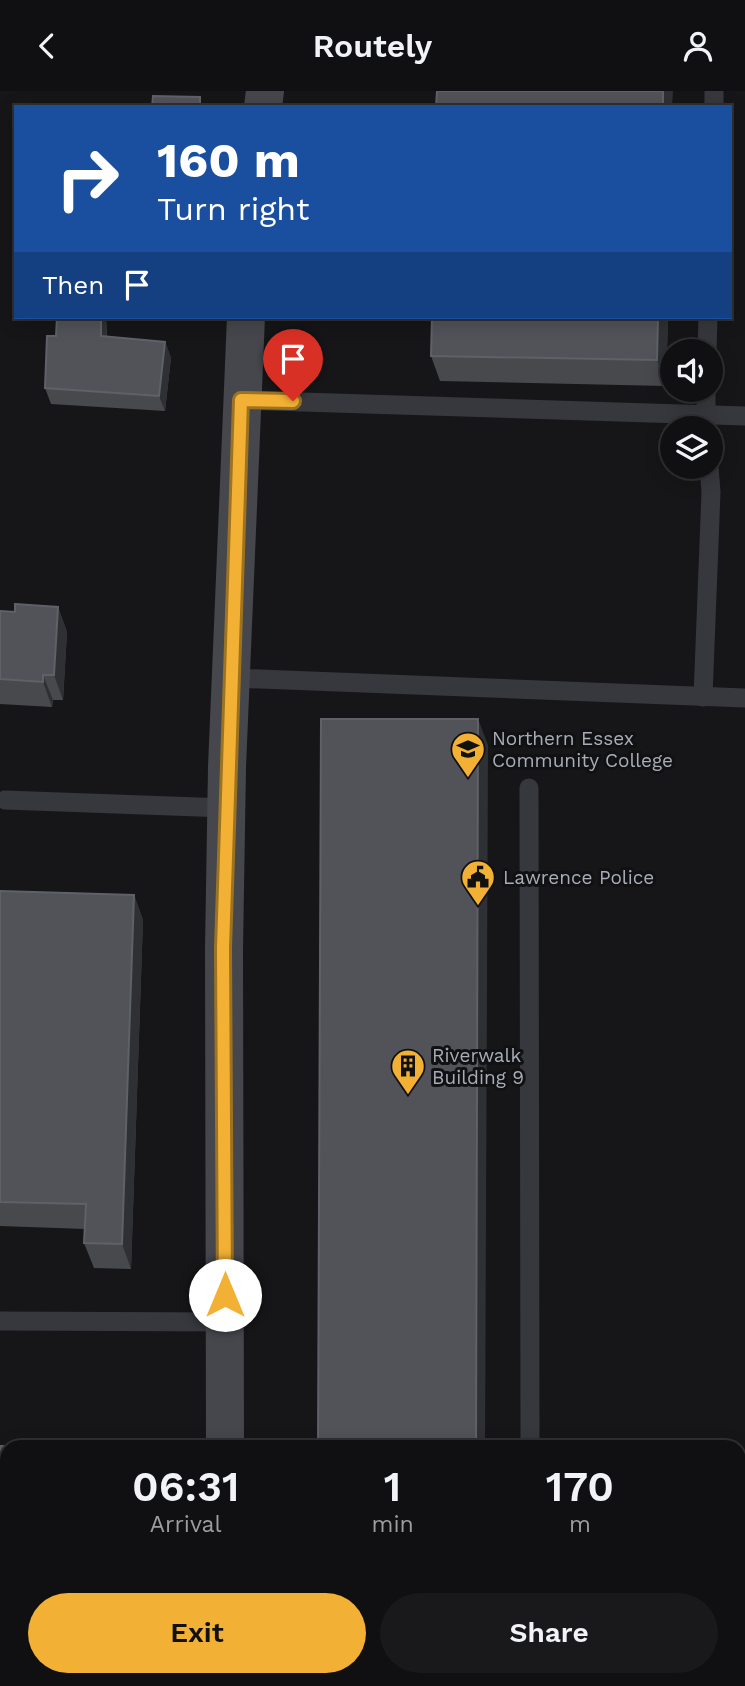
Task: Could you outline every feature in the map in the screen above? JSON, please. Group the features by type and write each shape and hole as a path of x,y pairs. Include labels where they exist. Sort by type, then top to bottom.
{"main road":[{"path":"225,1440 223,948 246,319"}],"lane":[{"path":"707,339 708,319"},
{"path":"241,400 372,404 660,420"},
{"path":"723,419 745,416"},
{"path":"703,697 710,479"},
{"path":"232,678 745,698"},
{"path":"529,788 530,1440"},
{"path":"5,800 226,808"},
{"path":"0,1321 225,1322"}],"building":[{"path":"437,91 663,91 663,105 436,105"},
{"path":"153,96 200,97 200,105 152,105"},
{"path":"57,319 101,319 101,336 165,342 159,396 45,388 47,336 56,336"},
{"path":"432,319 658,319 657,360 431,356"},
{"path":"15,604 58,607 54,675 43,675 43,682 0,679 0,611 15,612"},
{"name":"Riverwalk Building 9","path":"321,719 478,719 476,1440 318,1440"},
{"path":"0,891 134,895 122,1244 84,1243 86,1204 0,1202"}],"place":[{"name":"Northern Essex Community College","path":"468,779"},
{"name":"Lawrence Police","path":"478,907"},
{"name":"Riverwalk Building 9","path":"408,1096"}],"route":[{"path":"225,1295 223,948 241,400 293,401"}]}
